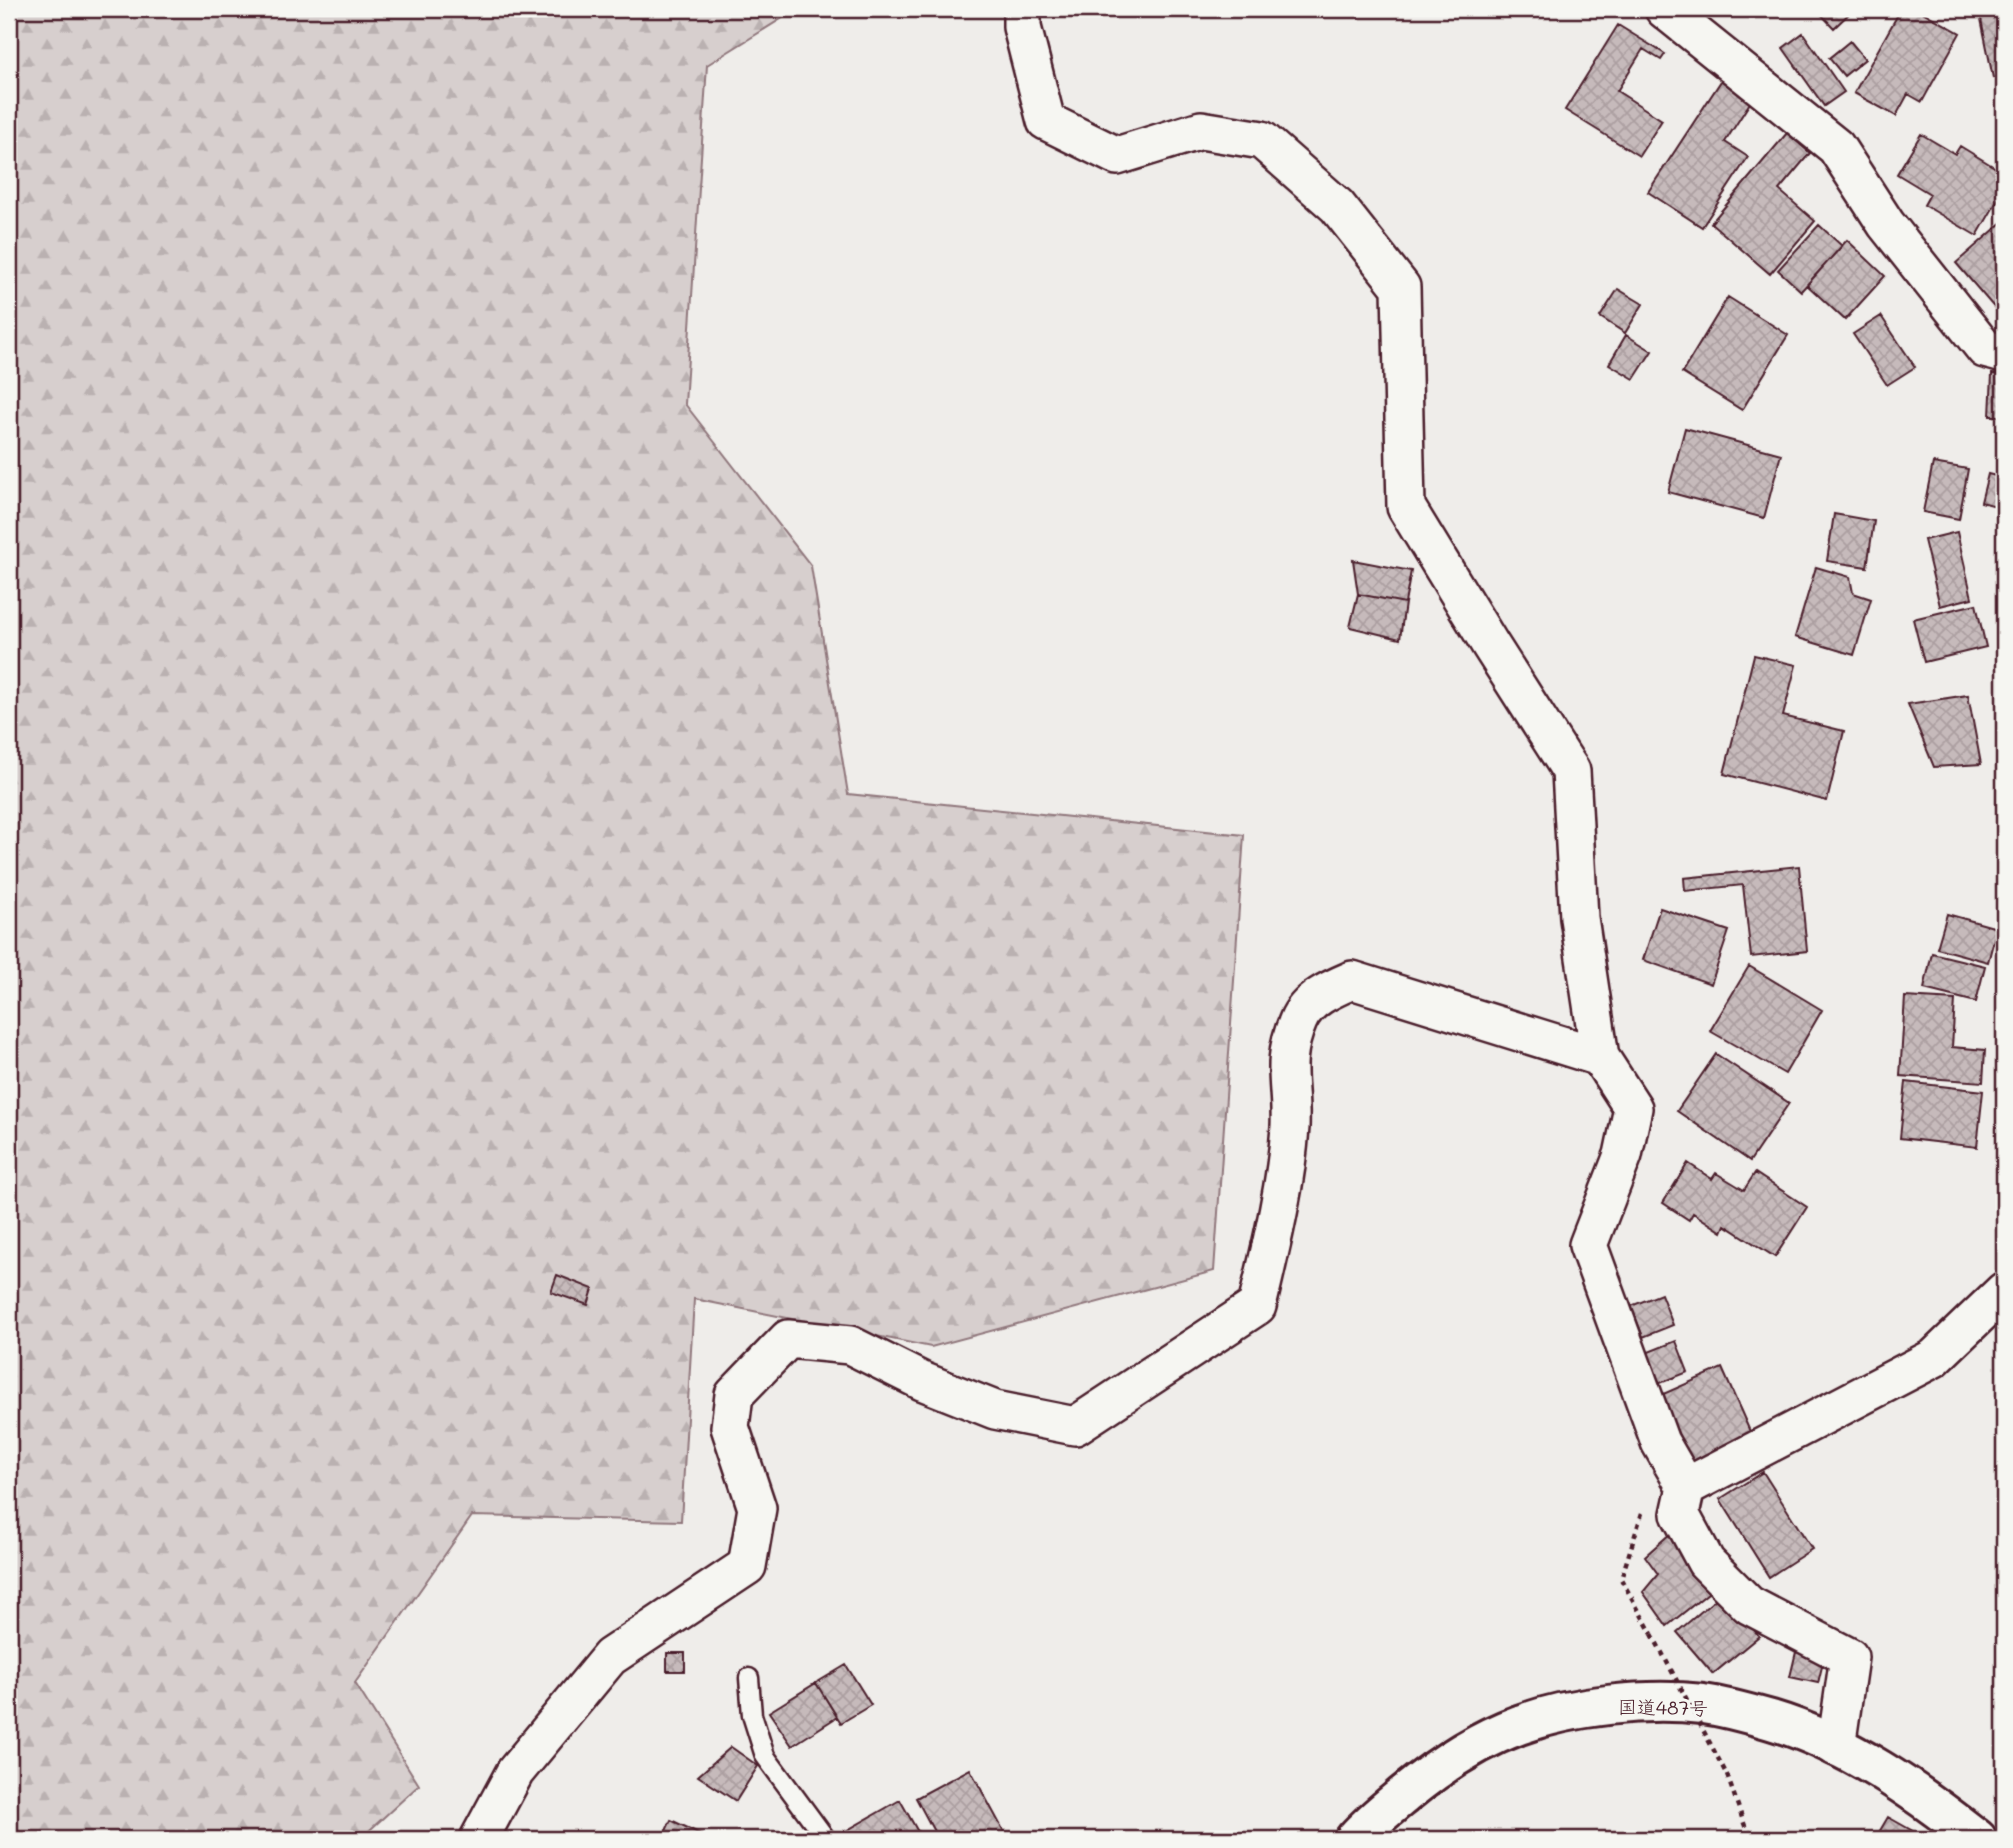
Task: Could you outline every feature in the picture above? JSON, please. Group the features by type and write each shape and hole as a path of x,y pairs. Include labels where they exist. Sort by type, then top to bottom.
{"highway":[{"name":"国道487号","path":"1355,1839 1369,1823 1427,1776 1470,1748 1520,1724 1571,1712 1633,1703 1704,1704 1772,1720 1836,1747 1883,1771 1934,1805 1976,1839"}],"street":[{"path":"1022,9 1022,27 1046,121 1117,156 1201,130 1262,140 1337,206 1401,287 1406,507 1571,771 1579,918 1600,1057 1633,1108 1623,1155 1588,1245 1660,1442 1686,1487 1680,1514 1706,1562 1749,1605 1849,1657 1836,1747"},
{"path":"1664,9 1836,147 1886,224 1985,349 2004,354"},
{"path":"479,1839 515,1772 610,1657 747,1566 757,1508 730,1427 734,1395 788,1339 850,1345 922,1381 995,1410 1074,1426 1257,1306 1280,1204 1290,1125 1286,1059 1298,1018 1321,994 1352,980 1600,1057"},
{"path":"1686,1487 1934,1358 2004,1291"}],"lane":[{"path":"749,1678 752,1715 765,1756 826,1839"}],"path":[{"path":"1643,1509 1621,1580 1727,1775 1745,1826 1754,1839"}],"green space":[{"path":"9,9 797,9 707,65 685,404 811,566 848,794 1244,835 1214,1271 931,1347 694,1299 681,1521 472,1516 355,1683 419,1785 360,1839 9,1839"}],"building":[{"path":"1816,9 1854,9 1834,28"},
{"path":"1901,9 1917,9 1960,33 1922,102 1908,94 1896,116 1854,93"},
{"path":"1979,9 2004,9 2004,76 1993,78"},
{"path":"1618,25 1665,54 1661,60 1643,49 1617,91 1662,120 1639,156 1565,110"},
{"path":"1803,33 1844,92 1824,106 1783,48"},
{"path":"1850,41 1865,59 1844,76 1829,58"},
{"path":"1723,78 1753,98 1725,142 1748,157 1702,227 1648,192"},
{"path":"1787,133 1810,153 1779,190 1815,221 1770,274 1711,223"},
{"path":"1921,134 1955,154 1960,146 2004,173 2004,189 1977,236 1924,205 1930,194 1897,174"},
{"path":"2004,221 2004,319 1956,263"},
{"path":"1819,225 1842,246 1801,291 1778,270"},
{"path":"1847,240 1885,276 1845,320 1807,285"},
{"path":"1618,289 1643,304 1625,333 1600,317"},
{"path":"1728,297 1788,335 1742,410 1682,373"},
{"path":"1881,316 1915,367 1887,385 1853,334"},
{"path":"1626,335 1652,351 1634,379 1609,364"},
{"path":"1992,374 2004,375 2004,416 1990,416"},
{"path":"1685,428 1781,454 1764,518 1668,492"},
{"path":"1933,463 1968,469 1959,519 1923,512"},
{"path":"1988,474 2004,478 2004,508 1981,502"},
{"path":"1834,514 1874,521 1867,567 1827,561"},
{"path":"1957,532 1972,598 1940,606 1924,540"},
{"path":"1353,560 1411,571 1405,603 1358,594"},
{"path":"1816,567 1850,577 1853,593 1871,599 1854,655 1795,637"},
{"path":"1358,594 1405,603 1400,639 1350,627"},
{"path":"1976,604 1986,647 1924,662 1913,619"},
{"path":"1754,655 1796,665 1783,716 1844,731 1827,801 1724,774"},
{"path":"1968,695 1981,764 1934,767 1908,704"},
{"path":"1799,866 1807,951 1751,957 1743,885 1685,891 1684,878"},
{"path":"1660,908 1729,931 1711,984 1643,960"},
{"path":"1947,914 1997,928 1988,962 1937,948"},
{"path":"1932,953 1985,966 1976,1002 1924,989"},
{"path":"1749,966 1822,1010 1785,1074 1710,1031"},
{"path":"1905,997 1955,1000 1952,1047 1985,1050 1983,1082 1900,1076"},
{"path":"1716,1054 1789,1103 1750,1161 1677,1111"},
{"path":"1906,1082 1983,1091 1977,1147 1900,1138"},
{"path":"1688,1163 1712,1179 1716,1173 1744,1190 1755,1173 1807,1207 1775,1257 1725,1225 1722,1232 1693,1213 1689,1220 1663,1203"},
{"path":"557,1275 593,1289 588,1305 551,1292"},
{"path":"1661,1294 1673,1325 1643,1337 1631,1306"},
{"path":"1676,1341 1688,1372 1658,1384 1646,1353"},
{"path":"1722,1368 1752,1436 1691,1463 1661,1395"},
{"path":"1763,1472 1812,1549 1769,1577 1720,1499"},
{"path":"1672,1532 1713,1589 1667,1626 1643,1592 1658,1574 1645,1556"},
{"path":"1723,1593 1759,1636 1713,1674 1677,1632"},
{"path":"1796,1652 1824,1658 1818,1683 1790,1677"},
{"path":"667,1653 685,1653 685,1671 667,1671"},
{"path":"846,1665 871,1705 841,1723 816,1683"},
{"path":"816,1683 837,1717 792,1746 769,1712"},
{"path":"731,1747 758,1766 736,1801 698,1776"},
{"path":"970,1769 1008,1839 938,1839 916,1798"},
{"path":"900,1800 922,1839 850,1839 846,1831"},
{"path":"1888,1817 1927,1839 1875,1839"},
{"path":"671,1820 711,1839 662,1839"}]}
